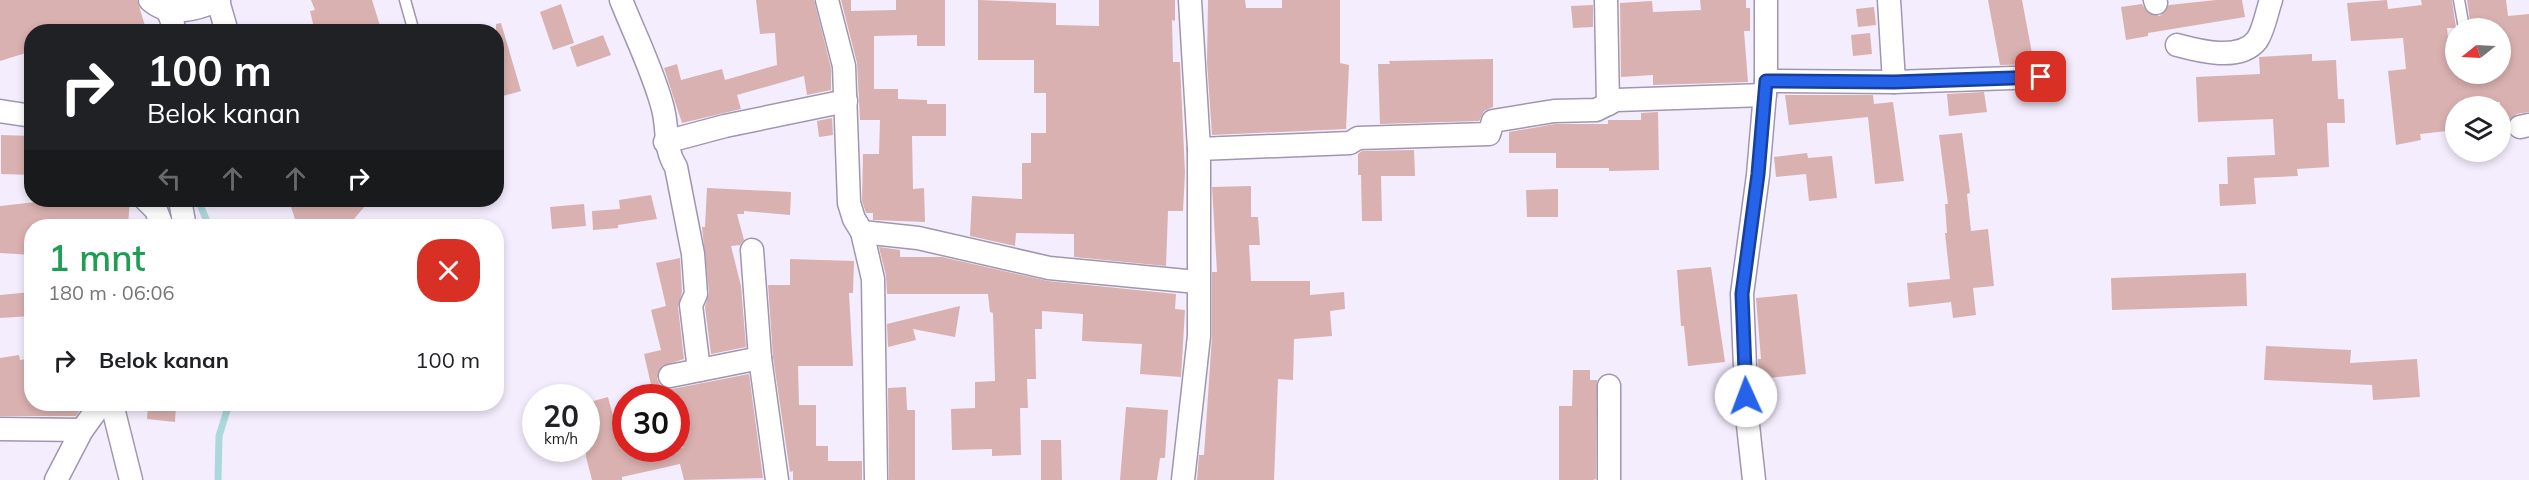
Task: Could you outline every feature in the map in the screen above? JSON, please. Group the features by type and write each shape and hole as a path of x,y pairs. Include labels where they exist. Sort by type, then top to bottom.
{"street":[{"path":"621,0 663,106 665,142 676,167 693,254 696,294 691,305 699,370"},
{"path":"827,0 844,66 849,202 854,219 862,232 873,279 876,480"},
{"path":"1183,480 1199,336 1197,282 1199,149 1190,0"},
{"path":"1606,0 1608,104"},
{"path":"1754,480 1747,416 1742,294 1766,88 1766,0"},
{"path":"1888,0 1894,82"},
{"path":"2177,45 2198,51 2229,52 2245,48 2258,39 2271,0"},
{"path":"163,14 219,1 225,24"},
{"path":"1199,149 1350,143 1358,138 1489,134 1493,121 1554,111 1596,110 1616,100 1766,88 2041,77"},
{"path":"665,142 725,126 846,101"},
{"path":"0,111 24,115"},
{"path":"862,232 918,238 1049,268 1197,282"},
{"path":"752,250 760,358 777,480"},
{"path":"670,376 760,358"},
{"path":"1609,386 1609,480"},
{"path":"56,480 82,430 96,411"},
{"path":"114,411 130,480"},
{"path":"0,429 82,430"}],"lane":[{"path":"405,0 412,24"},
{"path":"2459,0 2462,18"}],"building":[{"path":"0,0 137,0 144,24 24,24 24,54 0,61"},
{"path":"311,0 372,0 380,24 313,24 310,11 315,10"},
{"path":"756,0 814,0 831,68 831,90 807,95 804,76 737,95 741,109 682,123 664,68 677,64 681,80 722,69 725,80 777,65 775,33 760,34"},
{"path":"841,0 851,0 851,11 896,10 896,0 945,0 945,46 917,46 917,35 874,36 874,89 898,89 898,99 927,100 927,104 946,104 946,136 912,136 913,189 924,188 925,222 873,220 873,213 866,213 862,201 863,154 879,154 880,120 860,120 857,63"},
{"path":"978,0 1056,3 1056,25 1099,26 1099,0 1175,0 1175,21 1172,20 1173,62 1180,62 1185,173 1183,211 1168,211 1166,266 1074,257 1074,234 1016,233 1015,246 970,236 972,196 1022,199 1022,163 1031,163 1031,133 1046,133 1046,93 1034,93 1034,60 978,60"},
{"path":"1208,0 1245,0 1246,8 1282,8 1282,0 1340,0 1340,63 1349,65 1346,129 1212,135 1207,62"},
{"path":"1700,0 1746,0 1746,8 1750,8 1750,31 1744,31 1748,82 1653,85 1653,75 1621,77 1620,3 1652,1 1653,12 1701,10"},
{"path":"1988,0 2022,0 2034,64 2000,65"},
{"path":"2242,0 2245,17 2148,33 2148,36 2126,40 2121,7 2142,4 2148,13 2160,16 2169,5"},
{"path":"2387,0 2388,9 2422,5 2421,0 2452,0 2455,18 2445,18 2445,84 2511,84 2511,18 2470,18 2467,0 2506,0 2508,16 2529,14 2529,112 2517,114 2511,119 2511,96 2445,96 2445,131 2420,134 2421,140 2396,145 2388,71 2406,69 2403,38 2351,41 2347,3"},
{"path":"561,4 574,43 553,50 540,12"},
{"path":"1593,5 1593,27 1573,28 1571,6"},
{"path":"1874,7 1876,25 1858,27 1856,9"},
{"path":"504,33 521,91 504,96"},
{"path":"1870,33 1872,54 1853,56 1851,35"},
{"path":"603,35 611,55 577,67 570,47"},
{"path":"2312,54 2312,61 2336,60 2338,99 2344,99 2345,123 2327,123 2329,167 2297,169 2298,176 2254,178 2256,204 2220,206 2219,184 2228,184 2227,157 2275,155 2273,119 2198,122 2196,77 2260,74 2259,57"},
{"path":"1493,59 1493,107 1484,111 1479,121 1380,124 1378,64 1390,64 1389,61"},
{"path":"1984,92 1987,112 1949,116 1947,94"},
{"path":"1785,95 1873,95 1874,104 1893,102 1904,181 1875,184 1868,117 1789,125"},
{"path":"1658,112 1659,170 1609,171 1609,168 1556,168 1556,153 1509,153 1509,132 1555,124 1608,124 1608,120 1641,120 1641,113"},
{"path":"832,118 833,135 819,137 817,121"},
{"path":"1962,133 1970,193 1967,194 1971,231 1988,229 1994,286 1973,288 1976,315 1953,318 1951,302 1909,307 1907,283 1950,279 1945,233 1947,233 1945,204 1948,204 1939,135"},
{"path":"1,135 24,136 24,175 1,174"},
{"path":"1414,150 1415,176 1381,176 1382,221 1362,221 1358,154 1362,151"},
{"path":"1807,153 1808,158 1832,156 1837,198 1809,201 1806,174 1776,177 1774,157"},
{"path":"1251,186 1251,217 1258,217 1260,245 1249,245 1251,281 1310,281 1310,295 1344,292 1345,309 1330,311 1332,336 1294,339 1293,380 1278,379 1274,480 1197,480 1199,455 1204,455 1212,336 1212,272 1217,272 1212,187"},
{"path":"707,188 791,192 790,215 744,211 744,214 737,214 744,240 740,245 731,246 741,286 746,347 711,354 705,307 709,293 702,227 705,227"},
{"path":"1558,189 1558,217 1527,217 1526,190"},
{"path":"651,195 657,219 618,225 618,228 593,230 592,211 620,209 619,200"},
{"path":"24,203 24,207 129,207 128,219 24,219 24,254 0,253 0,206"},
{"path":"584,204 586,226 552,229 550,207"},
{"path":"291,207 364,207 354,219 295,219"},
{"path":"879,247 900,250 900,257 942,257 1048,281 1176,294 1175,309 1185,310 1181,377 1140,374 1142,344 1082,341 1083,314 1042,311 1042,329 1035,329 1036,379 1027,379 1028,408 1020,408 1021,455 992,456 992,449 952,450 951,409 975,408 975,382 995,381 993,313 990,312 988,294 887,294 886,276"},
{"path":"680,258 682,292 678,307 684,359 662,366 657,379 660,384 651,384 644,354 661,350 651,310 666,306 656,263"},
{"path":"790,259 854,261 853,293 849,293 853,366 798,366 799,405 816,405 816,446 828,446 828,461 862,461 862,480 793,480 793,471 790,472 773,357 768,285 790,285"},
{"path":"1711,267 1725,362 1688,366 1684,326 1681,326 1677,270"},
{"path":"2246,273 2247,306 2112,310 2111,278"},
{"path":"24,293 24,316 0,318 0,295"},
{"path":"1797,294 1806,374 1759,379 1758,359 1761,359 1756,298"},
{"path":"960,306 955,337 913,329 916,340 888,347 887,324"},
{"path":"2266,346 2351,350 2350,363 2417,359 2420,397 2373,400 2372,385 2264,380"},
{"path":"19,355 20,360 24,359 24,411 79,411 76,416 0,416 0,358"},
{"path":"1573,370 1590,370 1590,380 1597,380 1596,479 1593,480 1559,480 1559,406 1572,406"},
{"path":"749,374 763,478 684,480 680,464 622,477 622,480 592,480 587,462 600,462 600,399 608,397 612,412 612,462 690,462 690,385"},
{"path":"906,387 907,410 915,410 915,480 889,480 888,388"},
{"path":"1126,407 1168,410 1165,458 1160,458 1157,480 1120,480"},
{"path":"148,411 176,411 175,422 147,419"},
{"path":"1041,440 1061,440 1062,480 1041,480"}],"waterway":[{"path":"201,207 206,219"},
{"path":"218,480 219,436 227,411"}],"route":[{"path":"1746,396 1742,294 1758,174 1766,81 1894,82 2041,77"}]}
